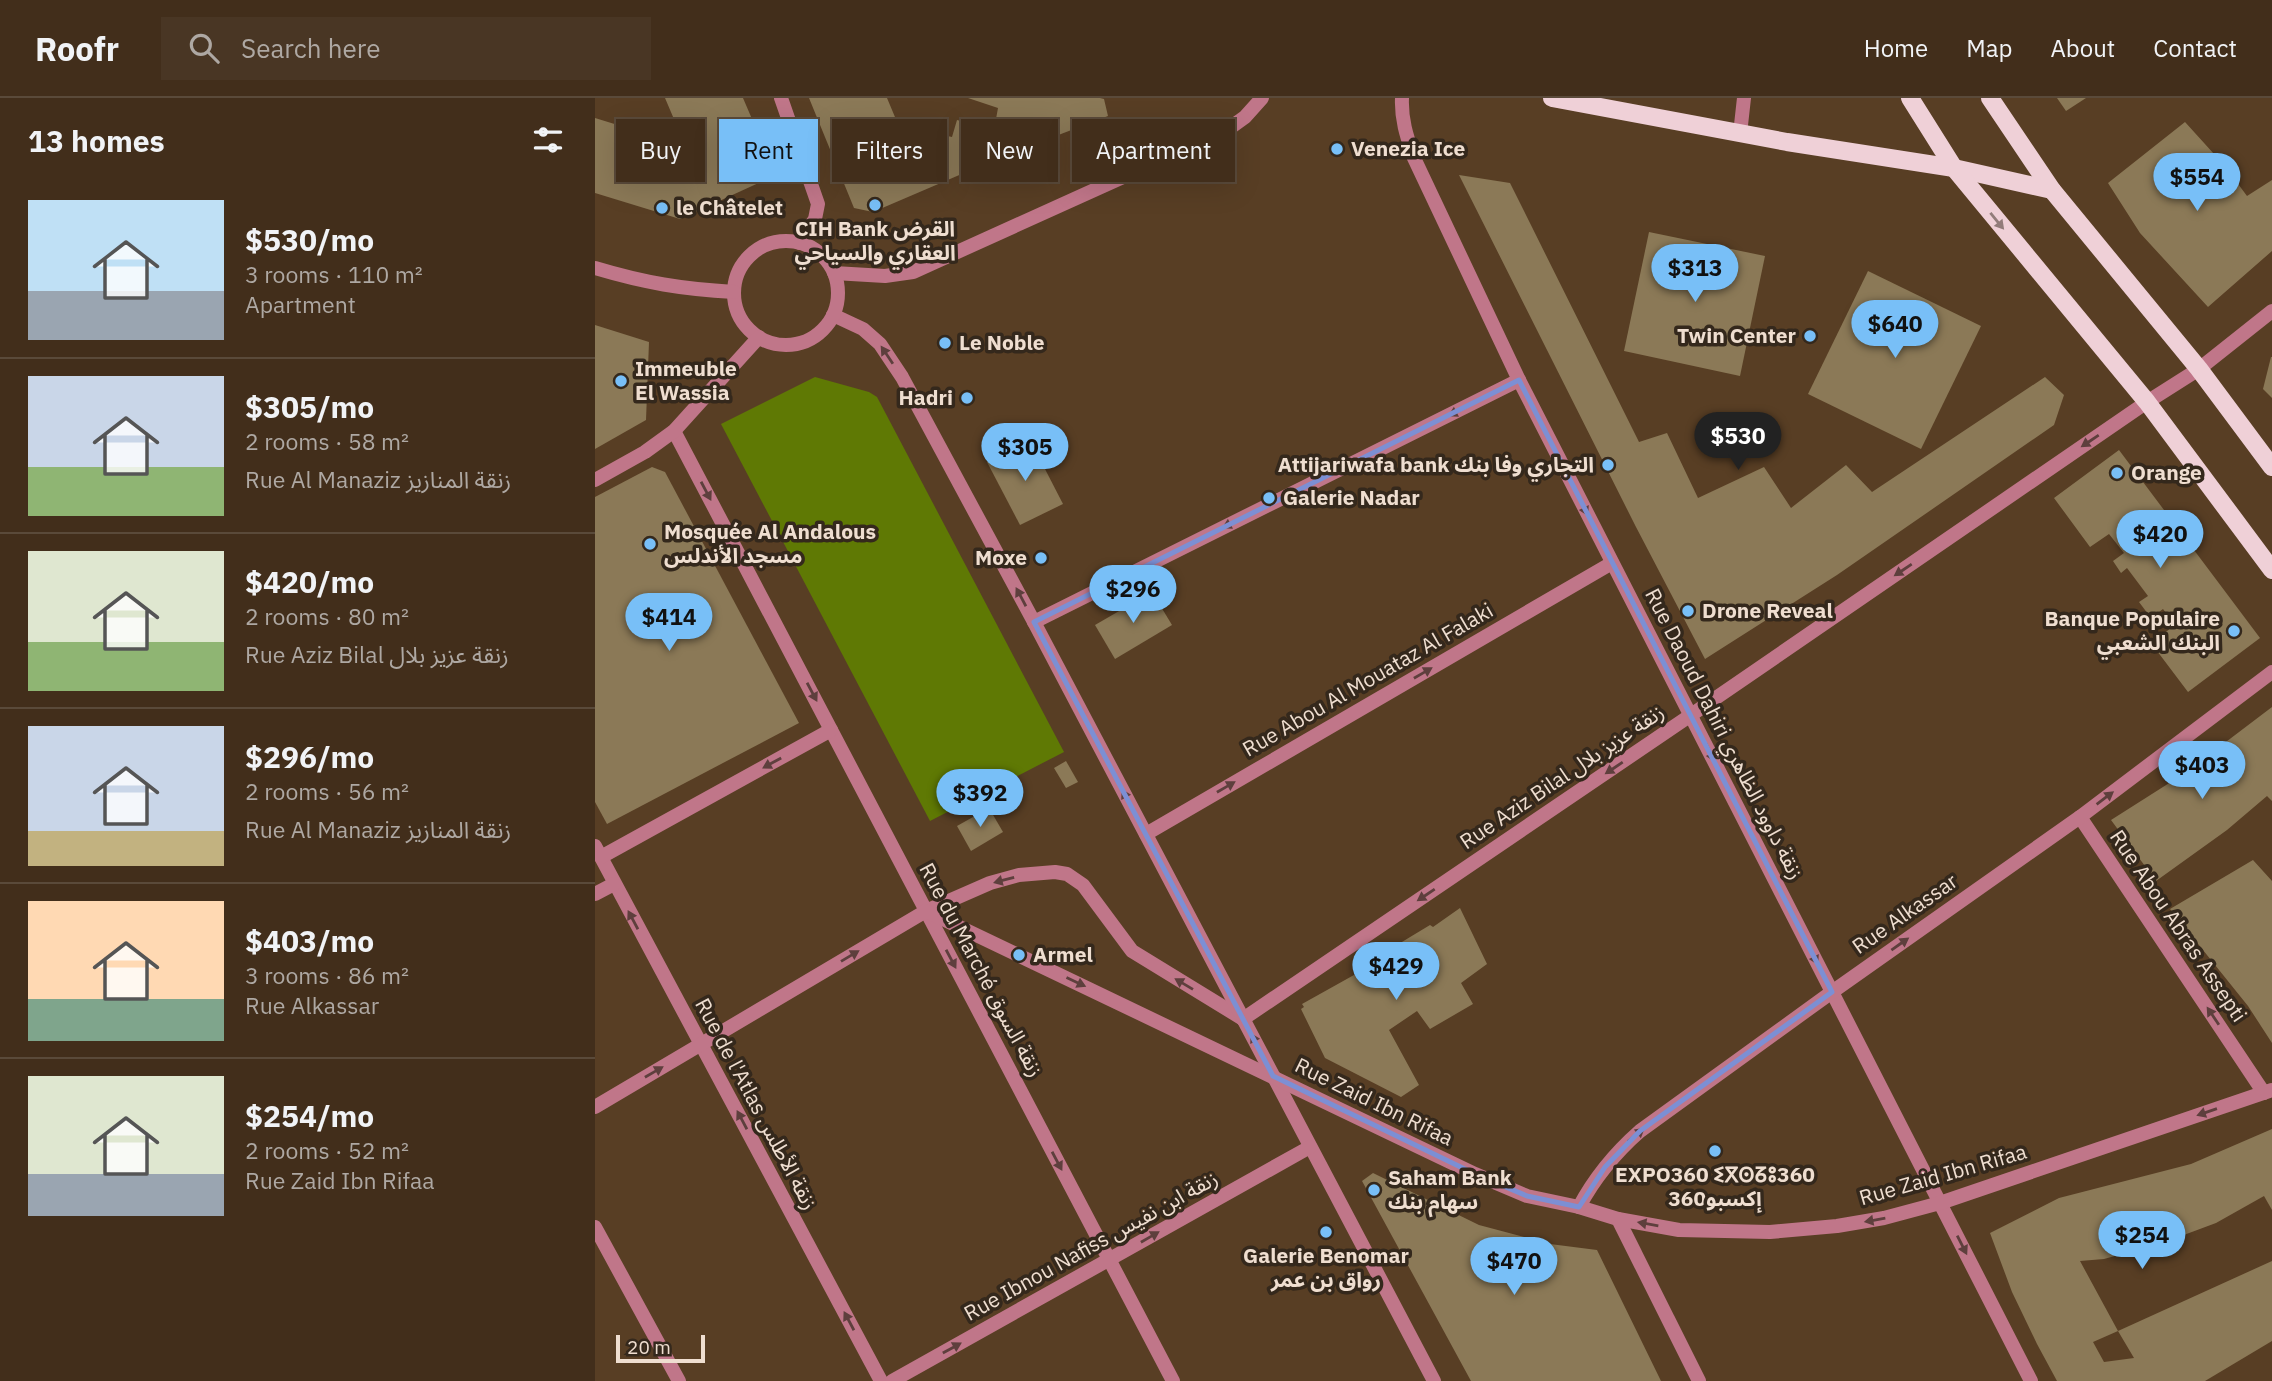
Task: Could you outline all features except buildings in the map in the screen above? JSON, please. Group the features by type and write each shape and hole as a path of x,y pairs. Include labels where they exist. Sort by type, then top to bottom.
{"main road":[{"path":"1552,98 1740,134 1954,168 2052,190"},
{"path":"1910,98 1954,168 2147,402 2272,570"},
{"path":"1990,98 2052,190 2199,369 2272,467"}],"street":[{"path":"781,98 818,204 815,219 800,243"},
{"path":"834,273 885,276 913,272 1227,130 1245,117 1262,98"},
{"name":"Rue Daoud Dahiri زنقة داوود الظاهري","path":"1402,98 1405,132 1414,158 1519,380 2031,1381"},
{"path":"1740,134 1744,98"},
{"path":"777,242 800,243 820,255 834,273 838,294 833,315 823,329 809,340 783,345 759,337 740,318 734,292 740,269 755,251 777,242"},
{"path":"595,268 679,289 734,292"},
{"name":"Rue Aziz Bilal زنقة عزيز بلال","path":"1243,1019 2199,369 2272,311"},
{"path":"833,315 863,329 880,344 902,377 1434,1381"},
{"path":"595,480 645,452 674,431 759,337"},
{"path":"1034,622 1519,380"},
{"name":"Rue du Marché زنقة السوق","path":"674,431 1173,1381"},
{"name":"Rue Abou Al Mouataz Al Falaki","path":"1146,834 1612,563"},
{"name":"Rue Alkassar","path":"1579,1207 1592,1183 1622,1146 1640,1131 2080,817 2272,672"},
{"path":"598,852 831,730"},
{"name":"Rue Abou Abras Assepti","path":"2080,817 2268,1091"},
{"name":"Rue de l'Atlas زنقة الأطلس","path":"598,852 881,1381"},
{"path":"595,1107 926,911 990,883 1019,876 1055,872 1067,874 1083,885 1132,951 1243,1019"},
{"path":"595,894 614,884"},
{"name":"Rue Zaid Ibn Rifaa","path":"926,911 1475,1174 1527,1196 1618,1219 1679,1230 1770,1232 1837,1226 1884,1218 1940,1203 2268,1091"},
{"name":"Rue Ibnou Nafiss زنقة ابن نفيس","path":"892,1381 1310,1147"},
{"path":"1618,1219 1699,1381"},
{"path":"595,1227 679,1381"}],"highlighted area":[{"path":"1519,380 1832,992 1640,1131 1605,1167 1579,1207 1527,1196 1475,1174 1273,1076 1034,622"}],"green space":[{"path":"815,377 869,392 877,397 1064,752 930,821 721,424"}],"place":[{"name":"Venezia Ice","path":"1337,149"},
{"name":"CIH Bank القرض العقاري والسياحي","path":"875,205"},
{"name":"le Châtelet","path":"662,208"},
{"name":"Twin Center","path":"1810,336"},
{"name":"Le Noble","path":"945,343"},
{"name":"Immeuble El Wassia","path":"621,381"},
{"name":"Hadri","path":"967,398"},
{"name":"Attijariwafa bank التجاري وفا بنك","path":"1608,465"},
{"name":"Orange","path":"2117,473"},
{"name":"Galerie Nadar","path":"1269,498"},
{"name":"Mosquée Al Andalous مسجد الأندلس","path":"650,544"},
{"name":"Moxe","path":"1041,558"},
{"name":"Drone Reveal","path":"1688,611"},
{"name":"Banque Populaire البنك الشعبي","path":"2234,631"},
{"name":"Armel","path":"1019,955"},
{"name":"EXPO360 ⵉⴳⵙⵒⵓ360 إكسبو360","path":"1715,1151"},
{"name":"Saham Bank سهام بنك","path":"1374,1190"},
{"name":"Galerie Benomar رواق بن عمر","path":"1326,1232"}]}
